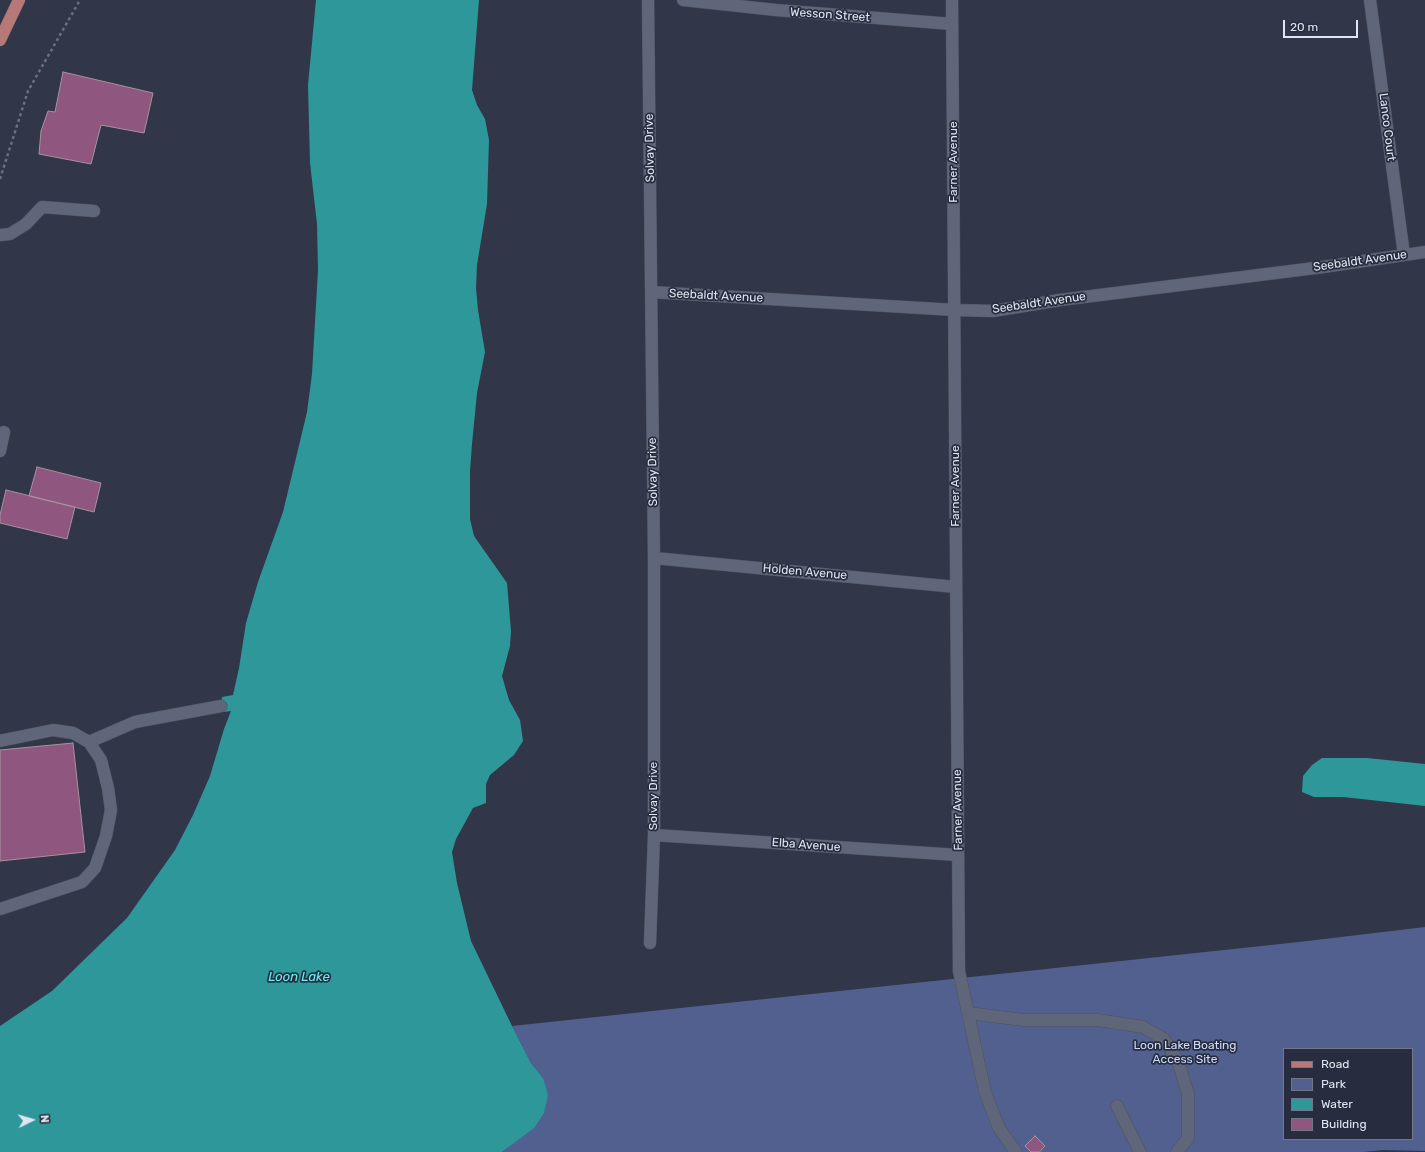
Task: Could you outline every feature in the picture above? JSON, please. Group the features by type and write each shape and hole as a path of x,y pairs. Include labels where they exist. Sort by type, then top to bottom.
{"main road":[{"path":"0,40 20,0"}],"street":[{"name":"Solvay Drive","path":"648,0 654,558 654,835 650,943"},
{"name":"Wesson Street","path":"684,0 776,10 952,24"},
{"name":"Farner Avenue","path":"952,0 960,972 985,1092 999,1128 1016,1152"},
{"name":"Lanco Court","path":"1370,0 1404,255"},
{"path":"0,235 10,234 26,224 42,207 94,211"},
{"name":"Seebaldt Avenue","path":"651,292 993,311 1060,300 1425,252"},
{"path":"0,451 4,432"},
{"name":"Holden Avenue","path":"654,558 956,587"},
{"path":"89,742 135,722 222,706"},
{"path":"0,741 53,730 73,733 89,742 101,760 108,788 111,810 106,836 95,868 82,882 0,909"},
{"name":"Elba Avenue","path":"654,835 958,855"},
{"path":"968,1013 1022,1020 1098,1020 1143,1027 1164,1039 1178,1061 1188,1094 1188,1138 1177,1152"},
{"path":"1117,1106 1140,1152"}],"path":[{"path":"0,179 28,91 80,0"}],"green space":[{"name":"Loon Lake Boating Access Site","path":"1425,927 1425,1151 502,1152 514,1142 543,1078 531,1063 512,1026 1299,942"}],"water":[{"name":"Loon Lake","path":"316,0 479,0 472,90 477,105 485,119 489,140 487,204 477,265 476,288 485,352 477,393 472,444 470,471 470,519 474,536 507,583 511,631 510,646 502,676 509,700 520,720 523,741 514,755 490,775 486,784 486,803 473,808 456,839 452,852 457,883 471,941 531,1063 543,1078 548,1095 544,1113 534,1128 502,1152 0,1152 0,1026 52,991 127,918 175,850 193,815 210,776 231,711 223,712 221,706 222,697 233,695 246,623 258,582 283,512 307,412 312,374 318,270 317,224 310,163 308,85"},
{"path":"1322,758 1367,758 1425,764 1425,806 1343,797 1314,797 1302,792 1303,776 1312,765"}],"building":[{"path":"63,72 153,93 144,133 101,125 91,164 39,154 41,131 48,111 55,112"},
{"path":"37,467 101,483 94,512 29,496"},
{"path":"6,490 75,507 67,539 0,523 0,515"},
{"path":"73,743 85,852 0,861 0,750"},
{"path":"1035,1136 1045,1146 1039,1152 1031,1152 1025,1146"}]}
